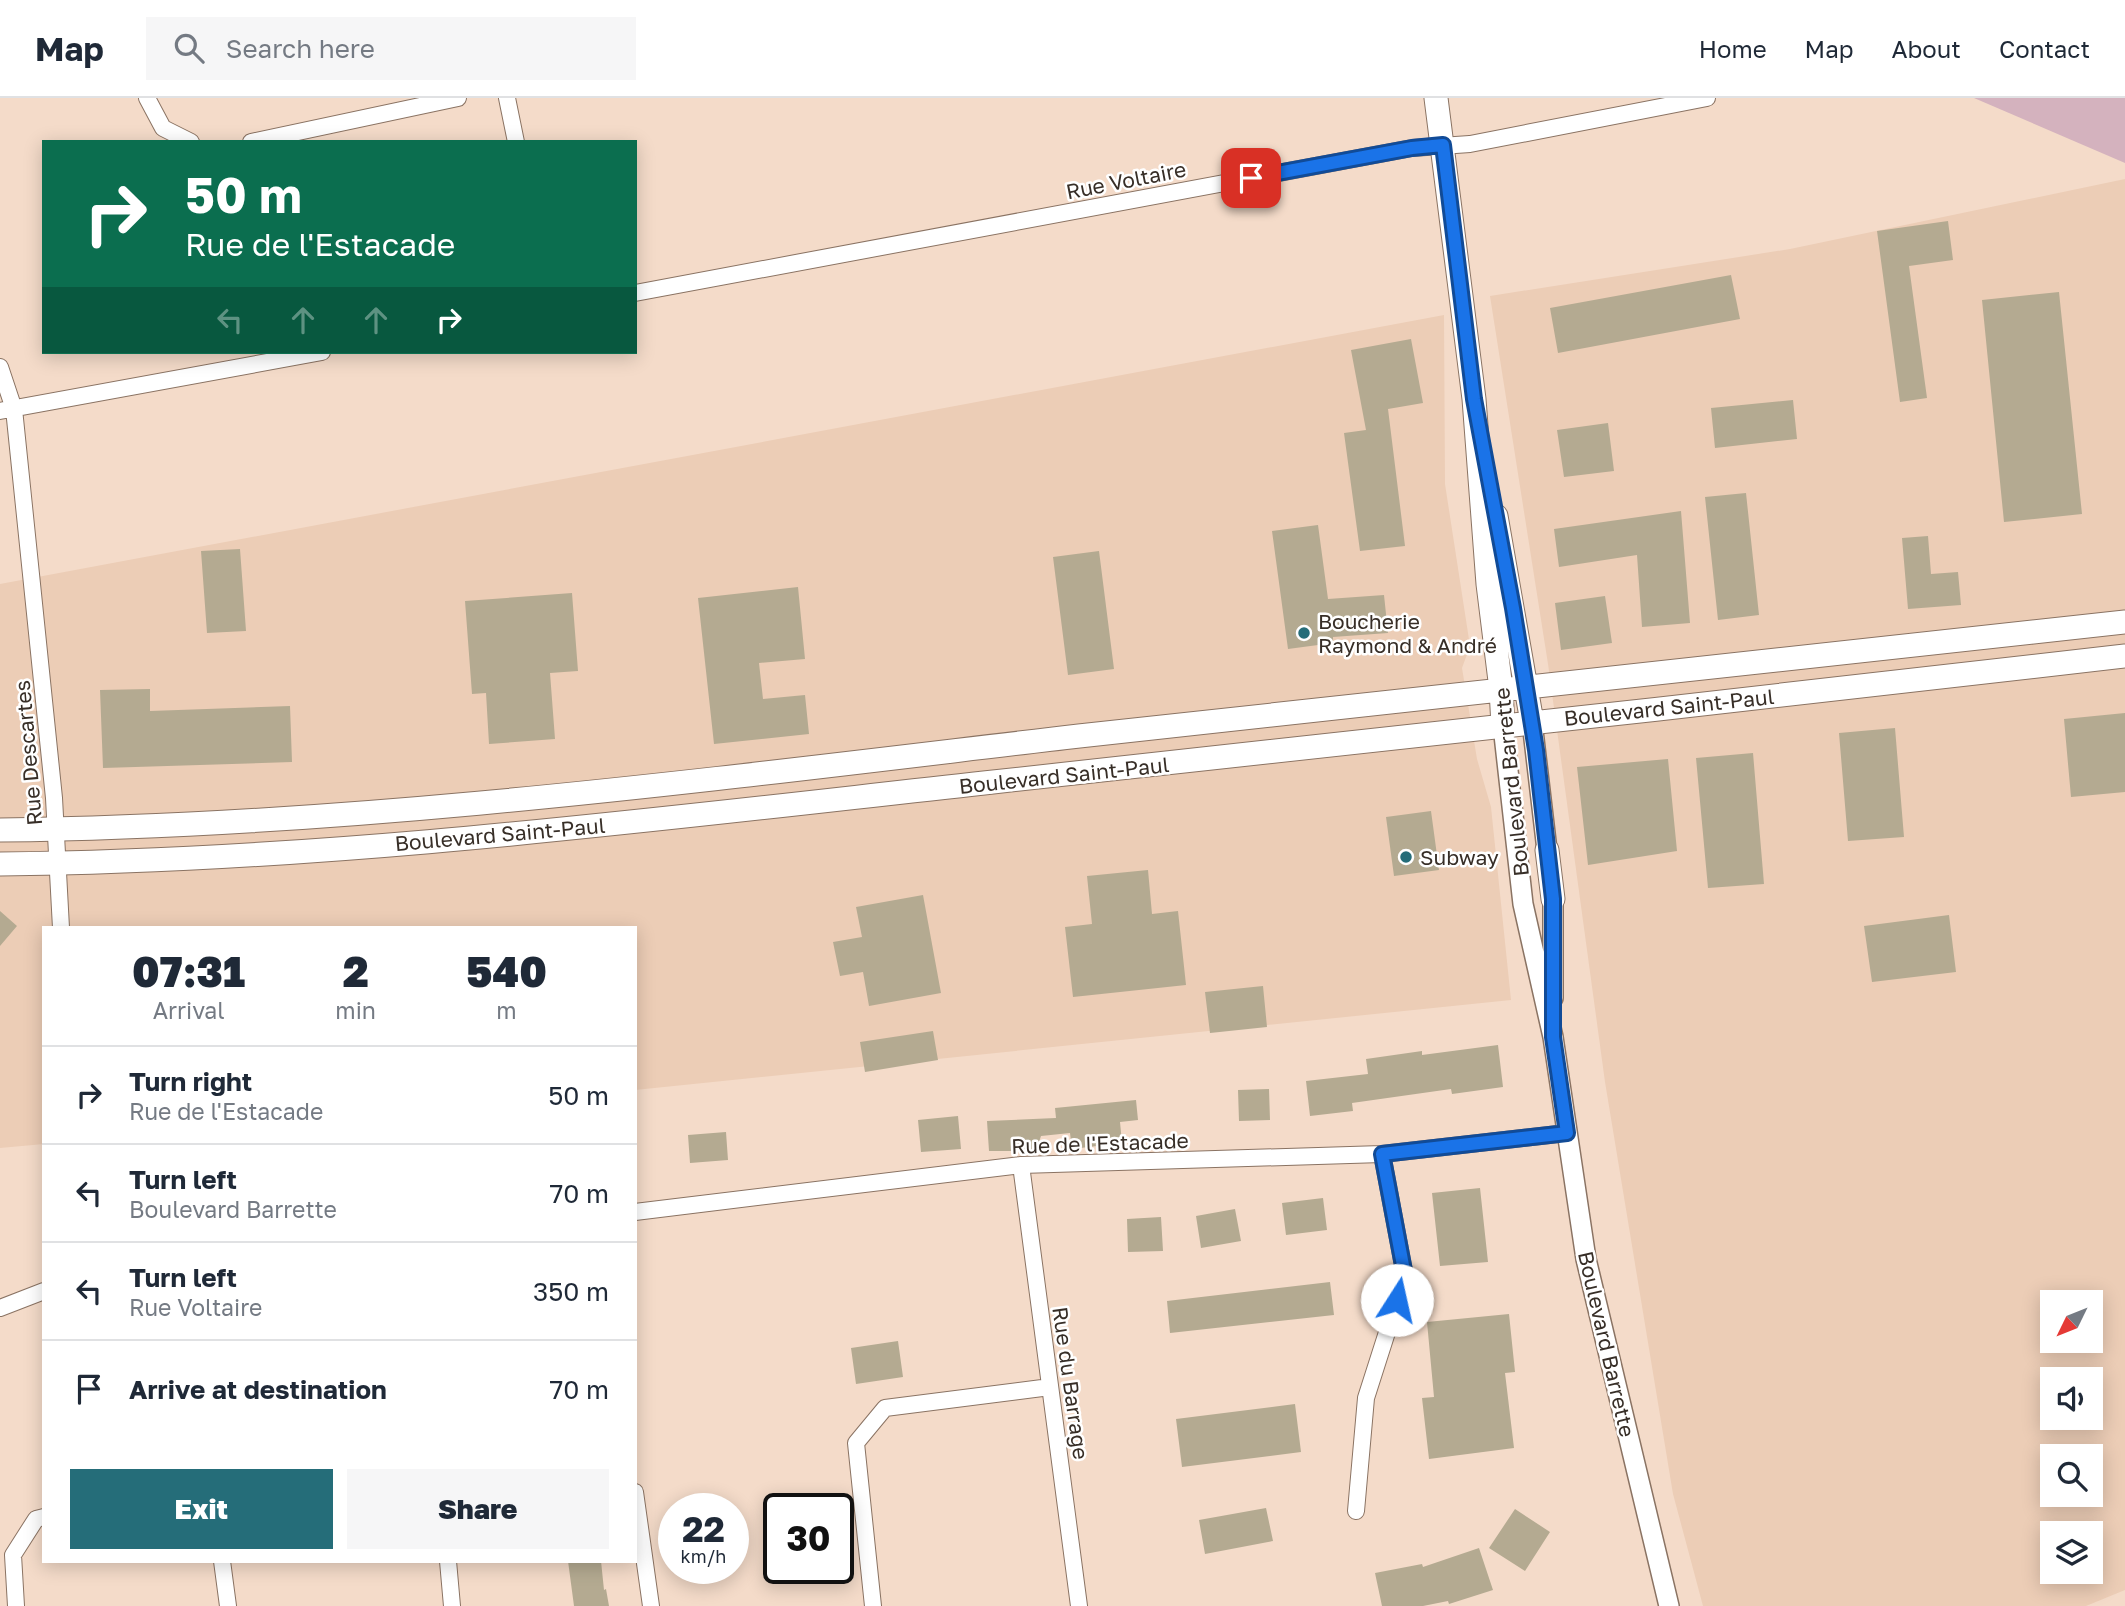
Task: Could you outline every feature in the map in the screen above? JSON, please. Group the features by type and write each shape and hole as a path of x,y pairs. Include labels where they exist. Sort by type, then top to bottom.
{"main road":[{"name":"Boulevard Barrette","path":"1436,98 1474,399 1488,584 1502,689 1503,726"},
{"name":"Boulevard Barrette","path":"1474,399 1532,722"},
{"name":"Boulevard Saint-Paul","path":"0,830 254,820 469,803 719,778 1502,689 2125,622"},
{"name":"Boulevard Saint-Paul","path":"0,864 149,860 491,836 2125,656"},
{"name":"Boulevard Barrette","path":"1547,850 1553,899"}],"street":[{"path":"146,98 163,128 187,140"},
{"path":"260,140 458,98"},
{"path":"507,98 516,140"},
{"name":"Rue Voltaire","path":"637,293 1398,150 1470,144 1707,98"},
{"path":"7,410 311,354"},
{"name":"Rue Descartes","path":"0,368 56,828 61,926"},
{"name":"Boulevard Barrette","path":"1532,722 1547,850"},
{"name":"Boulevard Barrette","path":"1503,726 1523,904 1553,1037 1586,1259 1669,1606"},
{"name":"Boulevard Barrette","path":"1553,899 1553,1037"},
{"name":"Rue de l'Estacade","path":"637,1212 1021,1165 1382,1154 1567,1133"},
{"path":"1356,1511 1366,1398 1405,1276 1382,1154"},
{"name":"Rue du Barrage","path":"1021,1165 1079,1606"},
{"path":"0,1308 42,1292"},
{"path":"873,1606 856,1443 884,1408 1050,1387"},
{"path":"637,1506 651,1606"},
{"path":"16,1606 13,1555 36,1520 42,1518"},
{"path":"222,1563 228,1606"},
{"path":"448,1563 452,1606"}],"shaded area":[{"path":"1974,98 2125,98 2125,163"},
{"path":"2125,179 2125,1590 2086,1606 1703,1606 1673,1494 1605,1082 1548,664 1490,296 1790,249"},
{"path":"1444,315 1445,484 1470,646 1462,668 1477,759 1491,807 1511,1000 637,1090 637,926 42,926 42,1144 0,1148 0,584"}],"building":[{"path":"1948,221 1953,260 1909,266 1927,398 1900,402 1877,231"},
{"path":"1731,275 1740,319 1558,353 1550,308"},
{"path":"2059,292 2082,514 2004,522 1982,300"},
{"path":"1411,339 1423,403 1388,409 1405,546 1360,551 1344,433 1366,430 1351,350"},
{"path":"1793,400 1797,439 1715,448 1711,408"},
{"path":"1608,423 1614,471 1564,477 1557,430"},
{"path":"1746,493 1759,615 1718,620 1705,497"},
{"path":"1681,511 1690,623 1642,627 1637,555 1559,567 1554,529"},
{"path":"1318,525 1328,599 1384,595 1388,633 1333,637 1333,643 1288,649 1272,531"},
{"path":"1928,536 1931,574 1958,572 1961,605 1908,609 1902,538"},
{"path":"240,549 246,631 207,633 201,551"},
{"path":"1099,551 1114,669 1068,675 1053,557"},
{"path":"798,587 805,659 759,663 763,699 805,695 809,734 714,744 698,598"},
{"path":"572,593 578,671 550,673 555,739 489,744 486,693 472,694 465,601"},
{"path":"1605,596 1612,643 1561,650 1555,603"},
{"path":"150,689 150,711 290,706 292,762 103,768 100,690"},
{"path":"2125,713 2125,792 2071,797 2064,719"},
{"path":"1895,728 1904,837 1848,841 1839,733"},
{"path":"1753,753 1764,884 1708,888 1696,758"},
{"path":"1668,759 1677,851 1588,865 1577,767"},
{"path":"1431,811 1439,870 1394,876 1386,817"},
{"path":"1148,870 1152,914 1178,911 1186,985 1073,997 1065,927 1092,924 1087,876"},
{"path":"923,895 941,993 869,1006 863,972 840,976 833,942 862,937 856,907"},
{"path":"0,911 17,926 0,946"},
{"path":"1949,915 1956,972 1872,982 1864,926"},
{"path":"1263,986 1267,1027 1210,1033 1205,992"},
{"path":"933,1031 938,1060 865,1072 860,1042"},
{"path":"1498,1045 1503,1087 1452,1094 1451,1089 1352,1103 1353,1111 1310,1116 1306,1081 1368,1074 1366,1059"},
{"path":"1269,1089 1270,1120 1239,1121 1238,1090"},
{"path":"1136,1100 1138,1120 1120,1122 1122,1143 1072,1149 1070,1133 1041,1136 1036,1151 989,1151 987,1121 1056,1118 1055,1108"},
{"path":"958,1116 961,1149 921,1152 918,1120"},
{"path":"726,1132 728,1160 690,1163 688,1135"},
{"path":"1480,1188 1488,1262 1440,1266 1432,1193"},
{"path":"1323,1198 1327,1230 1286,1235 1282,1203"},
{"path":"1235,1209 1241,1241 1201,1248 1196,1216"},
{"path":"1161,1217 1163,1251 1128,1252 1127,1219"},
{"path":"1330,1282 1334,1315 1170,1333 1167,1301"},
{"path":"1509,1314 1515,1372 1505,1373 1514,1448 1429,1459 1422,1398 1434,1397 1427,1322"},
{"path":"898,1341 903,1377 856,1384 851,1348"},
{"path":"1295,1404 1301,1452 1182,1467 1176,1419"},
{"path":"1266,1508 1273,1541 1205,1554 1199,1520"},
{"path":"1515,1509 1550,1532 1525,1571 1489,1548"},
{"path":"1479,1548 1493,1590 1449,1604 1448,1601 1423,1606 1382,1606 1375,1573 1422,1564 1423,1567"},
{"path":"568,1563 601,1563 609,1606 574,1606"}],"place":[{"name":"Boucherie Raymond & André","path":"1304,633"},
{"name":"Subway","path":"1406,857"}],"route":[{"path":"1251,178 1412,148 1443,145 1474,399 1536,750 1553,899 1553,1037 1567,1133 1382,1154 1405,1276 1397,1300"}]}
